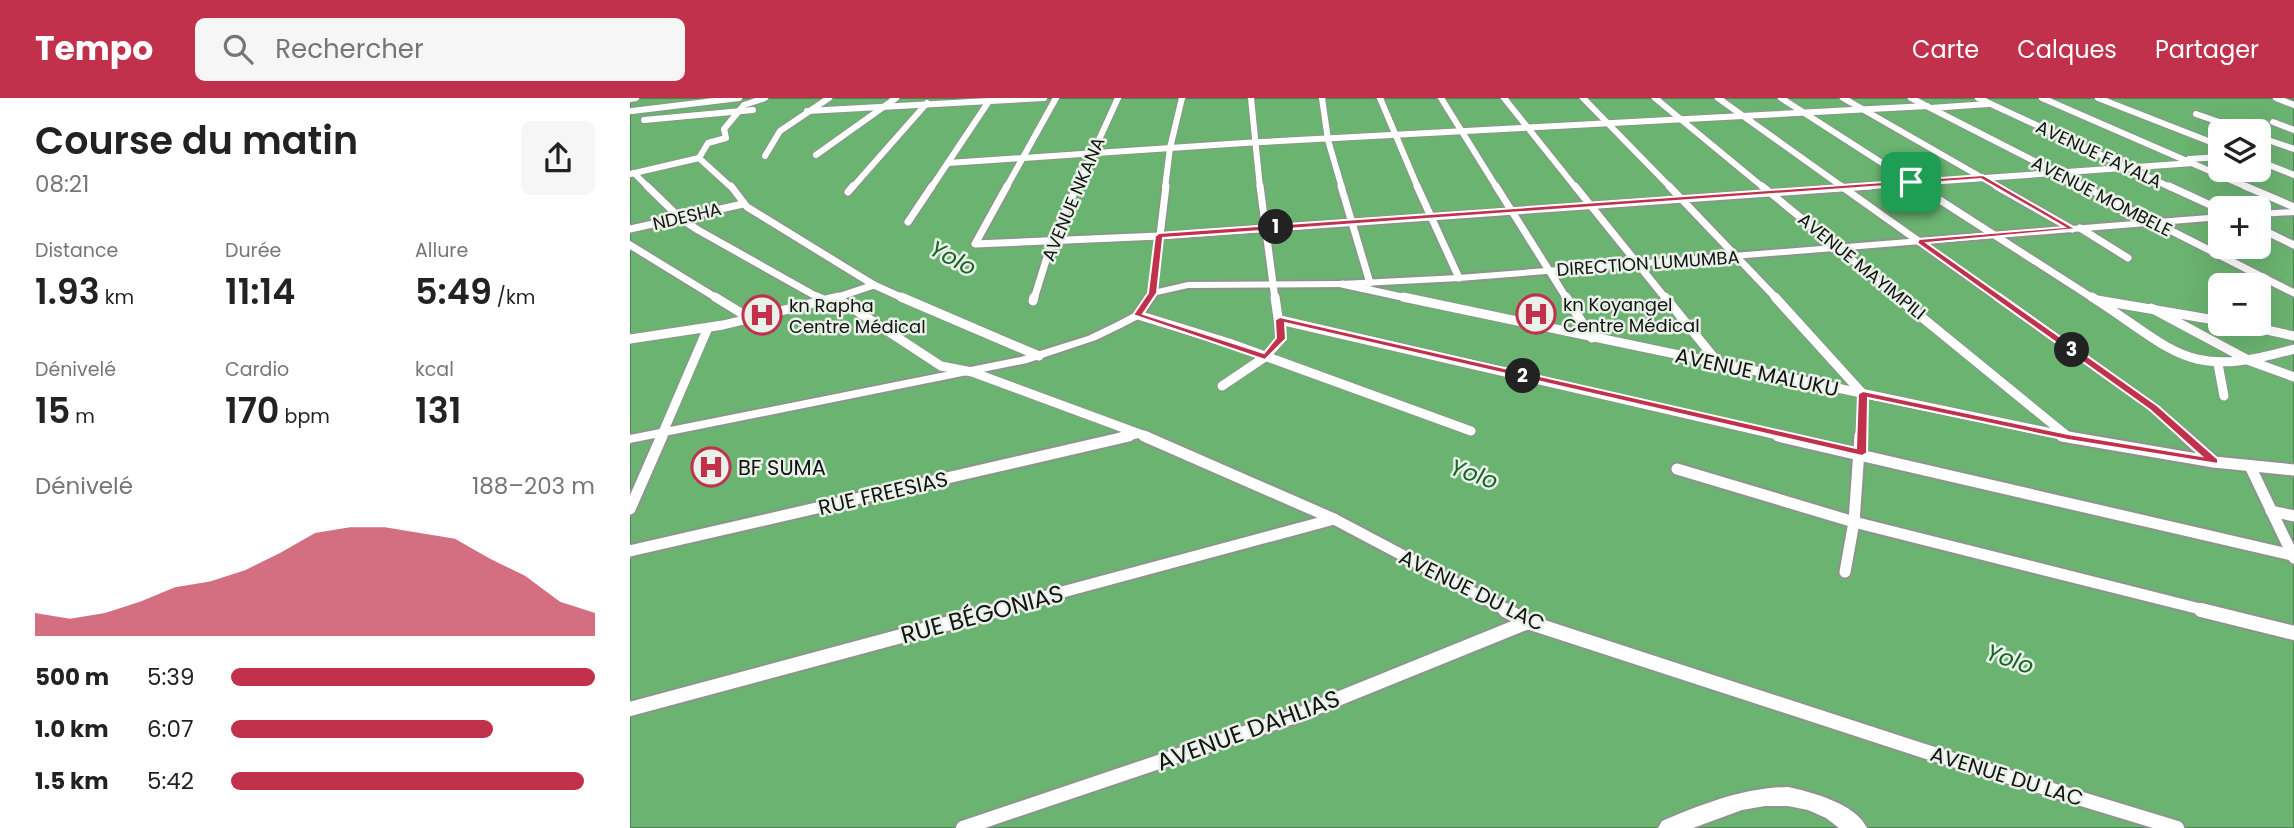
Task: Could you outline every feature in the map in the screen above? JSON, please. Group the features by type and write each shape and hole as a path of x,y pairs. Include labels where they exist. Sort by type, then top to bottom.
{"street":[{"path":"630,99 636,98"},
{"path":"632,111 739,98"},
{"path":"632,173 699,158 708,143 726,138 725,127 737,110 765,98"},
{"path":"765,156 780,131 829,98"},
{"path":"816,155 896,98"},
{"path":"848,192 932,98"},
{"path":"807,111 1044,98"},
{"path":"1056,98 975,244 1159,236 1429,215 1681,200 2129,167 2208,159"},
{"name":"AVENUE NKANA","path":"1034,301 1052,241 1118,98"},
{"path":"630,439 972,372 1039,356 1092,338 1138,315 1153,293 1170,148 1182,98"},
{"path":"1222,386 1265,357 1281,339 1264,228 1251,98"},
{"path":"1322,98 1328,140 1370,283"},
{"path":"1380,98 1429,215 1460,278"},
{"path":"1441,98 1592,338"},
{"path":"1504,98 1720,365"},
{"path":"1583,98 1607,126 1738,256 1863,394 1862,453 1845,572"},
{"name":"AVENUE MAYIMPILI","path":"1655,98 2068,437"},
{"path":"1717,98 2154,408 2214,462"},
{"path":"1781,98 1997,235 2174,353 2218,364 2250,362 2294,349"},
{"path":"1843,98 2128,258"},
{"name":"AVENUE MOMBELE","path":"1911,98 2294,293"},
{"name":"AVENUE FAYALA","path":"1978,98 2208,204"},
{"path":"2042,98 2294,209"},
{"path":"2098,98 2208,141"},
{"path":"2276,98 2294,105"},
{"path":"908,222 990,99"},
{"path":"948,163 1170,148 1991,104"},
{"path":"645,120 753,110"},
{"path":"2196,114 2210,119"},
{"path":"2273,122 2294,130"},
{"path":"2271,140 2294,149"},
{"path":"699,158 727,181 743,204 768,222 874,285 1039,356"},
{"path":"2271,166 2294,175"},
{"name":"AVENUE DU LAC","path":"632,173 680,218 831,300 941,366 972,372 1113,422 1334,519 1528,622 1924,751 2177,828"},
{"name":"NDESHA","path":"630,229 743,204"},
{"path":"2271,212 2294,209"},
{"name":"DIRECTION LUMUMBA","path":"1153,293 1188,285 1342,284 1460,278 2208,218"},
{"path":"2271,233 2294,244"},
{"path":"630,244 751,319"},
{"name":"AVENUE MALUKU","path":"1342,284 2068,437 2214,462 2294,470"},
{"path":"630,339 707,330 831,300 874,285"},
{"path":"2091,299 2208,319"},
{"path":"2151,308 2250,362 2294,377"},
{"path":"1138,315 1265,357 1471,431"},
{"path":"1280,320 1862,453 2293,556"},
{"path":"630,509 707,330"},
{"path":"2271,331 2294,336"},
{"path":"2218,364 2224,396"},
{"name":"RUE FREESIAS","path":"630,551 1136,434"},
{"path":"2250,466 2293,556"},
{"path":"1677,469 1854,522 2294,633"},
{"path":"2271,511 2294,516"},
{"name":"RUE BÉGONIAS","path":"630,709 1334,519"},
{"name":"AVENUE DAHLIAS","path":"963,828 1298,715 1528,622"},
{"path":"1684,825 1747,799 1785,795 1821,802 1856,828"}],"water":[{"name":"Yolo","path":"630,98 2294,98 2294,828 630,828"}],"place":[{"name":"kn Koyangel Centre Médical","path":"1536,314"},
{"name":"kn Rapha Centre Médical","path":"762,315"},
{"name":"BF SUMA","path":"711,467"}],"route":[{"path":"1983,177 2072,229 1919,241 2154,408 2214,462 2068,437 1863,394 1862,453 1712,421 1474,363 1412,352 1280,320 1281,339 1276,348 1265,357 1229,342 1138,315 1153,293 1159,236 1911,182 1983,177"}]}
